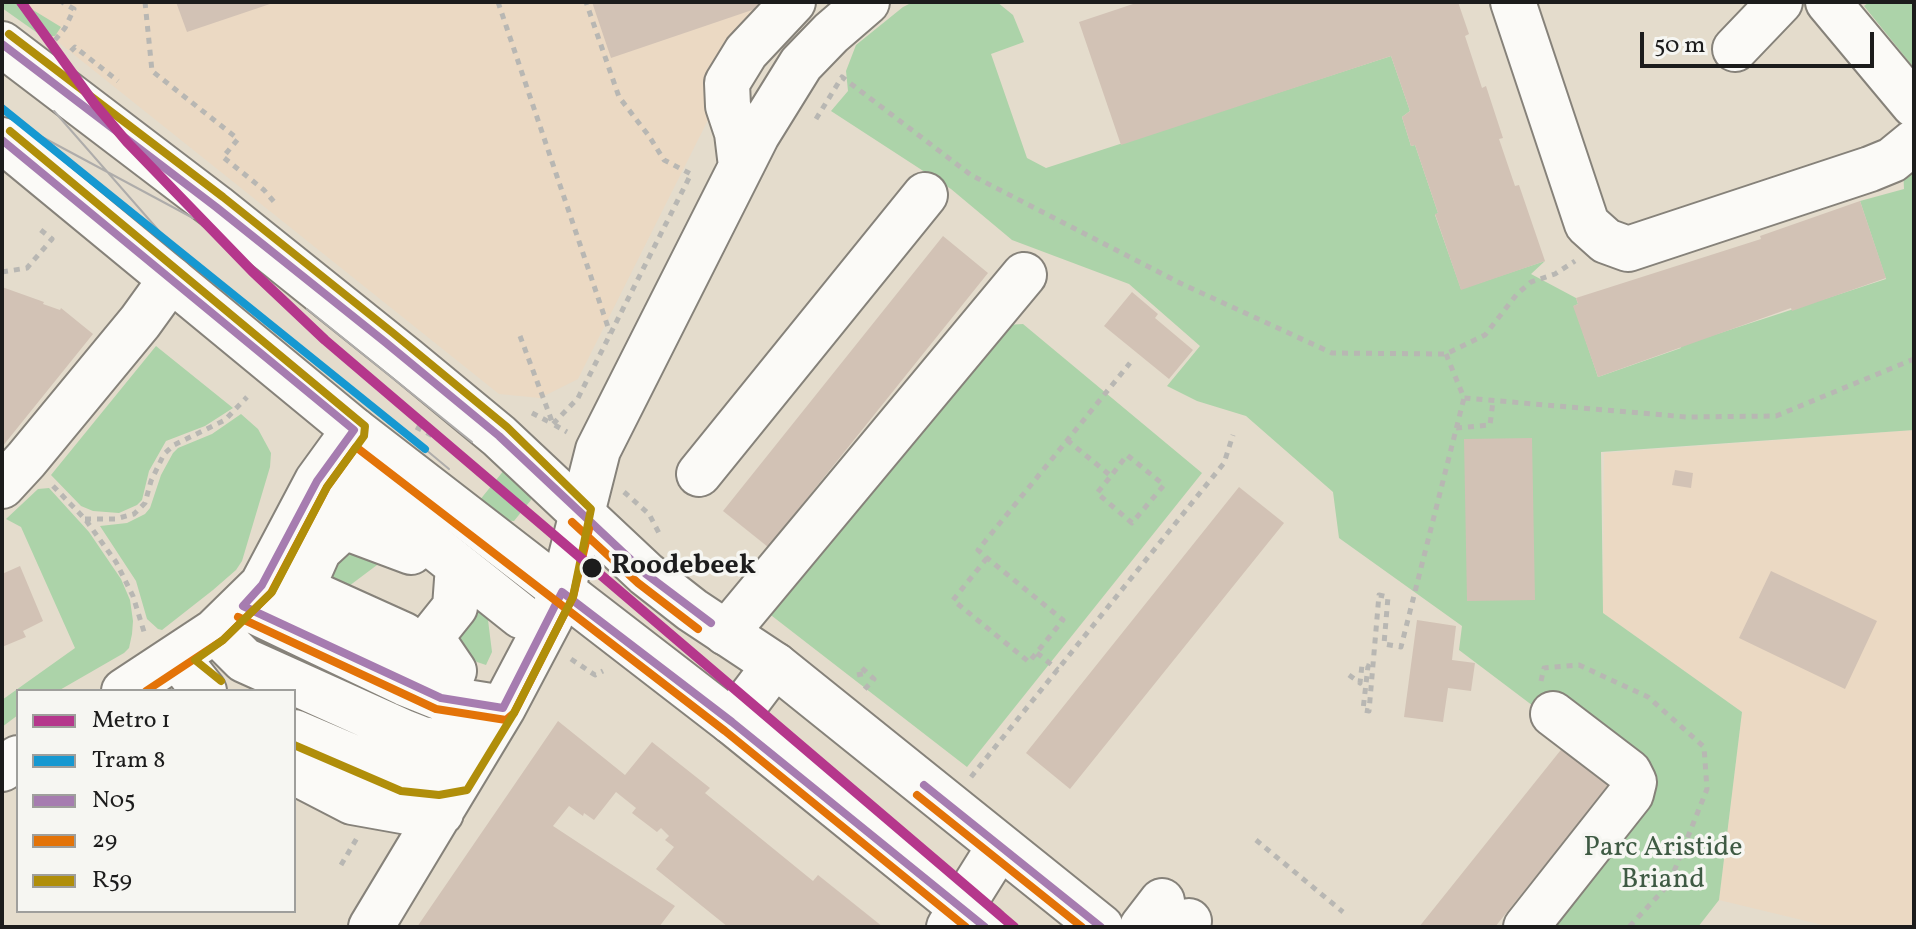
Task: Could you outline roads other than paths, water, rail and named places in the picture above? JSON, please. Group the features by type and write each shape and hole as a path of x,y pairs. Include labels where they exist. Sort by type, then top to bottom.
{"main road":[{"path":"741,166 737,133 728,106 727,83 746,52 793,2"},
{"path":"371,927 492,726 562,592 598,450 741,166 782,91 801,64 867,2"},
{"path":"1513,2 1587,224 1606,241 1628,249 1870,169 1892,160 1914,142"},
{"path":"1735,49 1780,2"},
{"path":"1828,2 1914,105"},
{"path":"2,44 216,207 385,342 499,436 646,574 775,665 1101,927"},
{"path":"2,140 354,430 732,722 965,920 999,847"},
{"path":"699,474 925,195"},
{"path":"726,633 1024,275"},
{"path":"14,473 140,322 171,279"},
{"path":"354,430 317,481 262,585 271,604 492,726"},
{"path":"331,508 349,479 422,532 459,591 521,616"},
{"path":"131,689 187,672 271,604 344,527 411,552 422,532"},
{"path":"271,604 322,598 404,635 403,648 451,677 431,637 459,591"},
{"path":"732,722 775,665"},
{"path":"1526,927 1631,794 1634,782 1629,772 1553,714"},
{"path":"296,733 404,779 439,783 450,797"},
{"path":"296,773 352,802 419,814 450,797"}],"tram line":[{"name":"8","path":"2,108 425,449"},
{"path":"54,111 167,240"},
{"path":"31,131 193,218"},
{"path":"307,309 472,442"},
{"path":"425,449 449,469"}],"metro line":[{"name":"1","path":"21,2 94,103 127,142 252,271 325,340 1014,927"}],"place":[{"name":"Roodebeek","path":"592,568"}],"park label":[{"name":"Parc Aristide Briand","path":"1663,866"}]}
